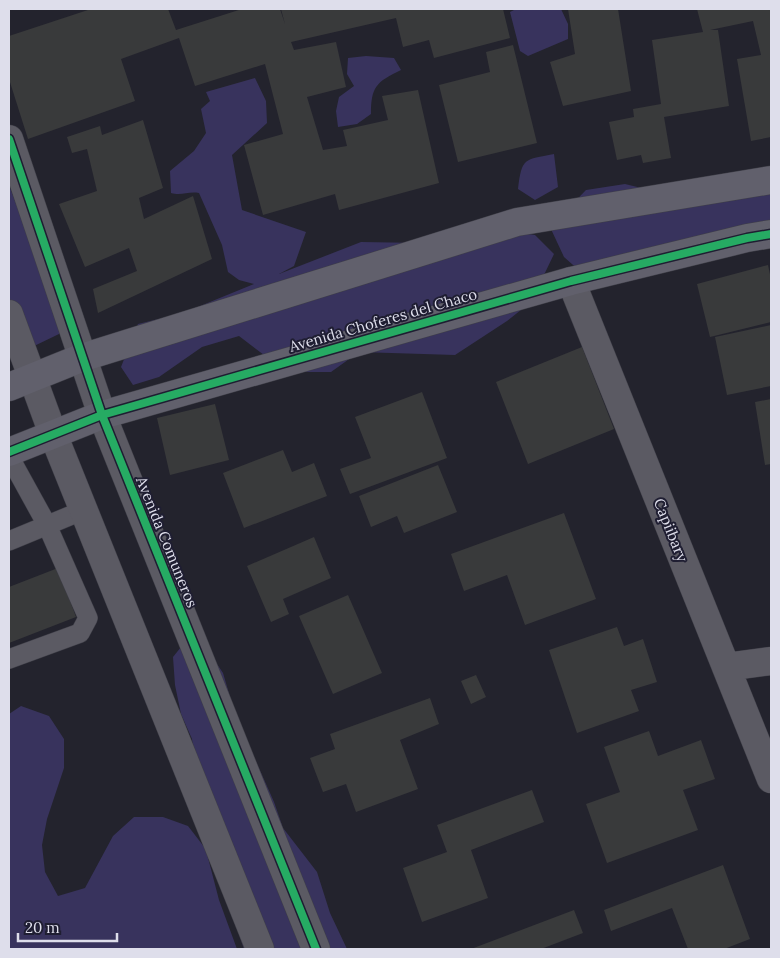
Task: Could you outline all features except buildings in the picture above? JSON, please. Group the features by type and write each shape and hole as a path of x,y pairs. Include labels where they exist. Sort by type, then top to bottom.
{"street":[{"name":"Avenida Comuneros","path":"9,139 81,358 102,415 316,949"},
{"path":"20,383 81,358 517,222 771,180"},
{"name":"Avenida Choferes del Chaco","path":"9,454 102,415 571,281 747,238 771,234"},
{"name":"Capiibary","path":"571,281 771,779"},
{"path":"9,314 20,383 53,434 260,949"},
{"path":"726,667 771,661"}],"lane":[{"path":"9,454 47,525 88,618 80,633 9,659"},
{"path":"9,541 84,510"}],"shaded area":[{"path":"516,9 561,9 568,24 568,39 528,56 520,51 510,12"},
{"path":"366,56 394,58 401,70 386,78 377,86 372,97 371,114 357,124 338,127 336,111 339,97 354,86 347,74 348,58"},
{"path":"255,78 266,101 267,123 232,155 242,210 306,232 294,266 279,274 361,242 422,243 478,226 535,235 554,254 531,302 507,321 455,355 359,352 331,372 294,372 264,355 239,336 202,347 159,377 133,385 121,367 138,324 183,313 254,284 239,280 228,272 222,245 199,193 171,193 170,171 194,151 206,133 201,109 210,101 206,92"},
{"path":"554,154 558,187 535,200 518,189 521,171 526,162 530,159"},
{"path":"771,167 771,242 590,280 564,257 550,227 586,190 625,184 674,196"},
{"path":"9,185 39,265 59,291 59,334 30,348 9,311"},
{"path":"181,647 215,661 223,673 235,714 274,802 283,828 317,872 330,913 347,949 244,949 223,887 206,850 219,900 237,949 9,949 9,714 21,706 49,716 64,739 64,768 47,819 42,845 45,872 58,896 85,888 113,836 134,817 163,817 188,826 205,848 192,739 181,714 175,685 173,657"}],"cycle path":[{"path":"9,139 102,415 316,949"},
{"path":"9,452 102,415 571,281 747,238 771,234"}]}
